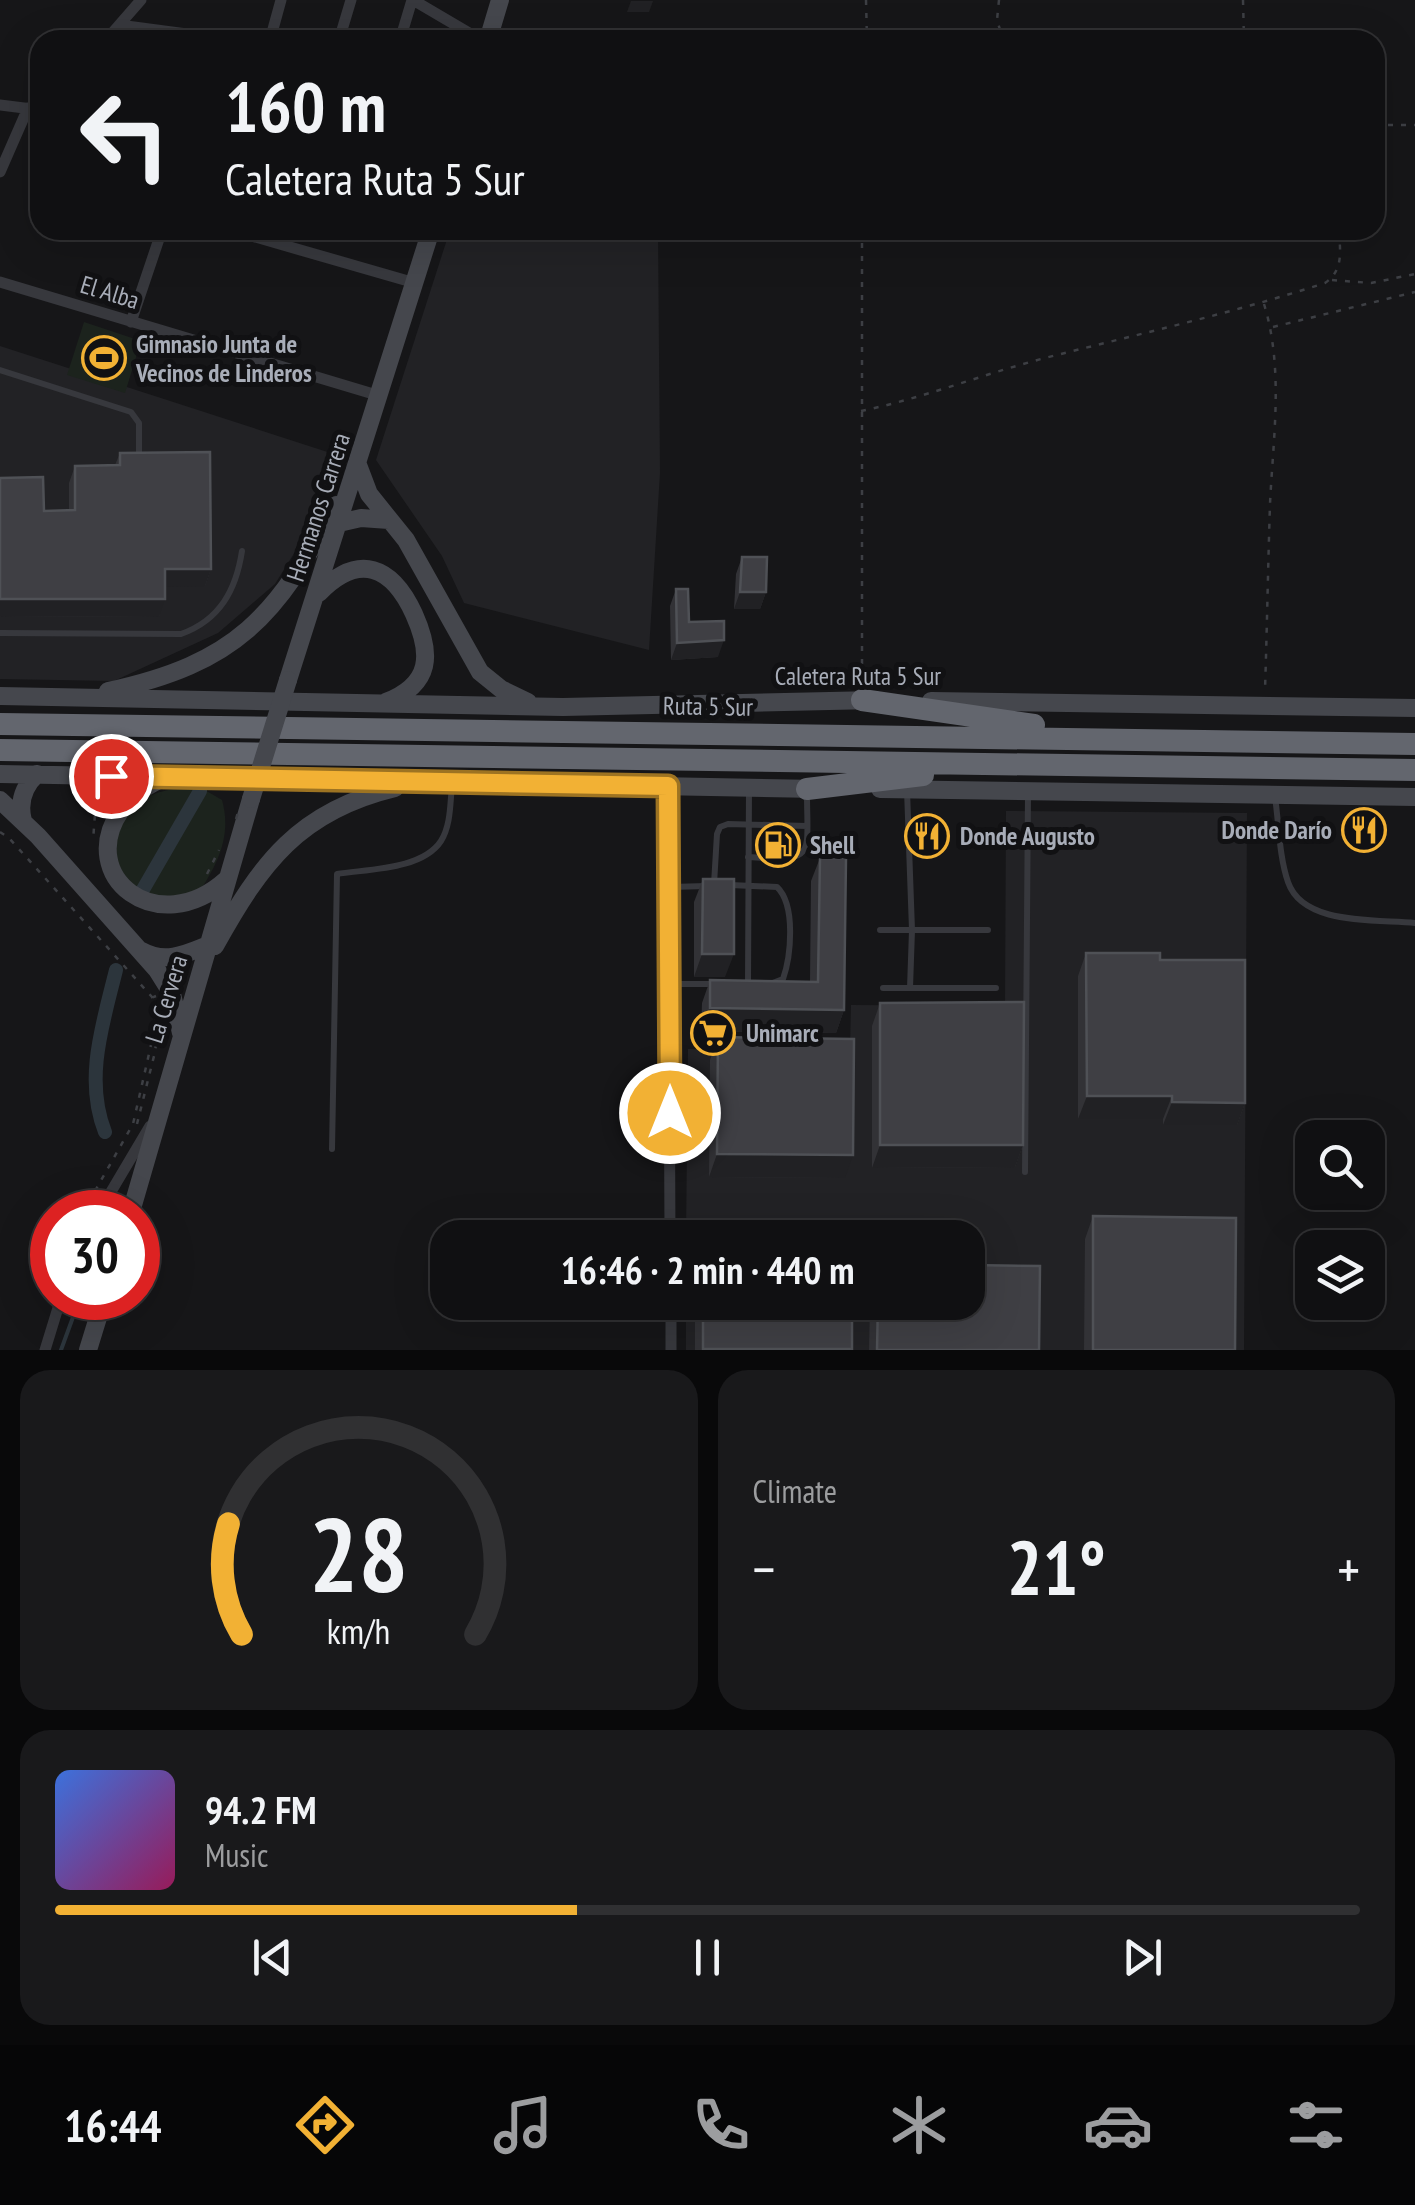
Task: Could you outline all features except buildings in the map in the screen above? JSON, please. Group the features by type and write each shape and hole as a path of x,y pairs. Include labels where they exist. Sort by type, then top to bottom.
{"highway":[{"path":"862,700 1010,723 1162,740"},
{"name":"Ruta 5 Sur","path":"0,724 1415,744"},
{"path":"0,750 1415,770"},
{"path":"808,788 1022,763"}],"main road":[{"path":"488,30 500,0"},
{"name":"Hermanos Carrera","path":"251,800 428,240"},
{"path":"358,465 369,494 406,540 480,672 510,695 540,706"},
{"path":"72,697 166,675 210,656 241,636 266,614 298,573 358,465"},
{"path":"339,524 361,518 389,520"},
{"path":"316,597 334,579 362,569 384,573 400,588 423,634 426,658 417,681 383,703"},
{"name":"Caletera Ruta 5 Sur","path":"0,696 540,706 862,700 1415,708"},
{"path":"0,774 1415,797"},
{"path":"23,821 21,799 38,774"},
{"path":"164,776 133,796 115,820 110,845 116,878 145,902 173,906 197,901 226,880"},
{"path":"198,977 247,889 271,858 301,832 357,800 398,788 444,782"},
{"path":"0,800 138,948 172,994 181,1037"},
{"name":"La Cervera","path":"135,1190 251,800"},
{"path":"138,948 166,958 208,945"},
{"path":"88,1350 97,1320"}],"street":[{"path":"115,30 140,0"},
{"path":"273,30 282,0"},
{"path":"342,30 351,0"},
{"path":"403,30 413,0 466,30"},
{"path":"119,25 157,30"},
{"path":"0,105 30,109"},
{"path":"0,172 30,116"},
{"path":"131,322 159,240"},
{"path":"266,240 415,283"},
{"name":"El Alba","path":"0,282 380,396"},
{"path":"668,786 670,1220"},
{"path":"113,1190 158,1113"},
{"path":"45,1350 55,1320"},
{"path":"671,1320 671,1350"}],"lane":[{"path":"0,370 132,412 139,423 138,464"},
{"path":"0,633 164,636 188,631 227,600 235,585 242,551"},
{"path":"332,1149 337,874 410,862 429,853 441,840 448,821 444,782"},
{"path":"748,983 749,787"},
{"path":"748,857 792,860 802,856 806,847 808,788"},
{"path":"907,789 910,988"},
{"path":"1026,1172 1028,792"},
{"path":"1275,795 1288,882 1297,900 1320,914 1415,923"},
{"path":"714,886 720,827 807,826"},
{"path":"668,887 777,887 788,903 788,964 783,979 772,984 669,984"},
{"path":"880,930 988,930"},
{"path":"883,988 996,988"}],"path":[{"path":"866,0 867,30"},
{"path":"999,0 1000,30"},
{"path":"1243,0 1243,30"},
{"path":"1385,124 1415,125"},
{"path":"862,240 862,700"},
{"path":"1330,280 1339,265 1339,240"},
{"path":"861,411 1046,358 1264,303 1330,280 1370,282 1415,274"},
{"path":"1271,328 1415,292"},
{"path":"1264,303 1271,328 1275,452 1270,498 1265,706"},
{"path":"0,832 152,996 159,1010"}],"shaded area":[{"path":"447,240 658,240 660,473 649,650 464,603 442,556 376,460"},
{"name":"Gimnasio Junta de Vecinos de Linderos","path":"84,322 141,341 125,393 67,375"},
{"path":"0,346 346,458 339,481 275,584 218,633 114,681 0,679"},
{"path":"198,786 222,800 225,813 224,837 212,872 198,894 145,899 127,882 119,867 117,836 124,817 151,795"},
{"path":"1006,811 1247,813 1244,1350 686,1350 686,1320 985,1320 985,1220 686,1220 688,1049 850,1050 851,1005 1005,1006"}],"waterway":[{"path":"141,893 200,791"},
{"path":"105,1132 96,1092 96,1071 116,970"},
{"path":"61,1350 72,1320"}],"place":[{"name":"Gimnasio Junta de Vecinos de Linderos","path":"104,358"},
{"name":"Donde Darío","path":"1364,830"},
{"name":"Donde Augusto","path":"927,836"},
{"name":"Shell","path":"778,845"},
{"name":"Unimarc","path":"713,1033"}],"route":[{"path":"111,776 668,786 670,1113"}]}
